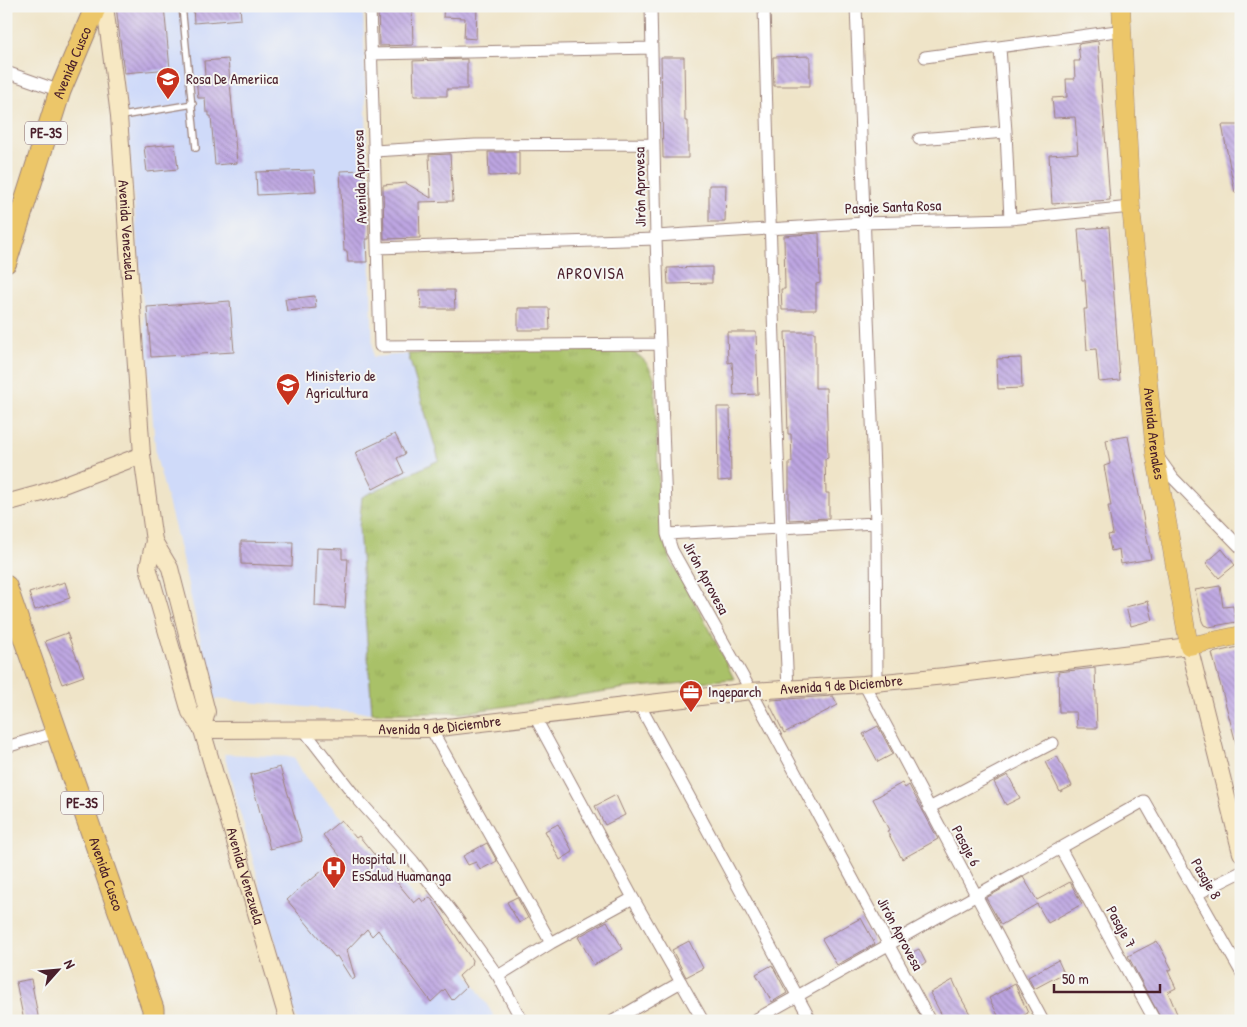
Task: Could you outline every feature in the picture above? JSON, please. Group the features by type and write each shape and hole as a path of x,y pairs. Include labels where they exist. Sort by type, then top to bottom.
{"highway":[{"name":"Avenida Cusco","path":"6,262 60,91 96,6"},
{"name":"Avenida Cusco","path":"6,586 153,1009 149,1020"}],"main road":[{"name":"Avenida Arenales","path":"1121,6 1124,30 1131,207 1155,453 1189,646"},
{"name":"Avenida 9 de Diciembre","path":"1189,646 1241,635"}],"street":[{"name":"Avenida Venezuela","path":"105,6 120,116 142,455 154,541 148,567 190,712 202,730 288,1021"},
{"name":"Avenida Aprovesa","path":"370,6 380,346 660,344"},
{"name":"Jirón Aprovesa","path":"651,6 656,238 667,534 672,550 751,691 930,1021"},
{"path":"764,6 780,529 788,689"},
{"path":"856,6 876,522 870,683"},
{"path":"925,57 1124,30"},
{"path":"371,54 652,48"},
{"path":"1000,48 1010,219"},
{"path":"6,72 60,91"},
{"path":"919,140 1006,132"},
{"path":"374,151 475,145 654,144"},
{"name":"Pasaje Santa Rosa","path":"377,248 656,238 770,228 1010,219 1131,207"},
{"path":"1155,453 1173,478 1241,548"},
{"path":"6,503 42,493 142,455"},
{"path":"667,534 876,522"},
{"name":"Avenida 9 de Diciembre","path":"202,730 431,728 751,691 870,683 955,674 1189,646"},
{"name":"Avenida Arenales","path":"1189,646 1241,853"},
{"name":"Pasaje 6","path":"870,683 930,808 1043,1021"},
{"path":"639,704 811,1021"},
{"path":"535,717 633,898 703,1021"},
{"path":"431,728 551,943"},
{"path":"303,729 355,796 413,861 453,913 498,976 522,1021"},
{"path":"6,747 57,732"},
{"path":"930,808 1053,743"},
{"name":"Pasaje 8","path":"1060,848 1144,801 1241,972"},
{"path":"753,1021 1060,848"},
{"name":"Pasaje 7","path":"1060,848 1155,1021"},
{"path":"1197,894 1241,872"},
{"path":"498,976 551,943 633,898"},
{"path":"613,1021 681,982"}],"lane":[{"path":"182,6 196,148"},
{"path":"120,116 193,104"}],"shaded area":[{"name":"Ministerio de Agricultura","path":"117,6 363,6 373,357 408,354 439,461 359,527 372,713 214,699 176,532 156,456"},
{"name":"Hospital II EsSalud Huamanga","path":"224,754 294,757 306,779 380,858 434,920 497,1021 297,1021"}],"green space":[{"path":"590,348 628,350 643,359 654,377 661,534 670,559 709,628 734,679 626,688 462,713 372,713 359,527 362,497 439,460 408,354"}],"building":[{"path":"116,6 164,6 170,69 124,73"},
{"path":"193,6 240,6 241,19 194,23"},
{"path":"378,6 412,6 413,45 379,46"},
{"path":"444,6 477,6 476,39 464,38 465,18 443,17"},
{"path":"1098,41 1110,200 1052,204 1049,155 1078,153 1075,117 1054,118 1052,98 1067,97 1066,79 1075,79 1074,61 1080,61 1078,44"},
{"path":"810,56 810,86 774,86 773,57"},
{"path":"661,57 684,57 685,121 688,121 688,158 663,158"},
{"path":"228,59 237,163 215,165 211,116 209,116 209,112 206,112 205,98 198,98 196,77 205,77 204,61"},
{"path":"467,59 467,89 447,89 447,96 414,96 413,61"},
{"path":"1222,125 1241,125 1241,192 1235,193"},
{"path":"175,144 178,169 147,172 144,147"},
{"path":"488,152 519,152 519,175 489,176"},
{"path":"450,154 453,201 419,202 420,238 384,239 383,185 406,183 431,198 429,155"},
{"path":"314,170 316,192 257,195 256,172"},
{"path":"363,170 364,187 368,186 369,239 366,239 367,262 348,262 347,251 344,251 340,171"},
{"path":"709,185 726,185 725,222 709,222"},
{"path":"1109,227 1120,380 1099,382 1096,349 1087,350 1084,309 1087,309 1085,280 1082,280 1078,229"},
{"path":"819,233 820,283 816,284 816,310 782,310 781,289 785,289 784,236"},
{"path":"712,267 712,283 668,284 667,268"},
{"path":"420,290 454,290 455,309 421,309"},
{"path":"315,296 316,308 287,311 285,299"},
{"path":"230,301 234,352 151,357 147,307"},
{"path":"518,308 549,308 550,330 518,330"},
{"path":"727,332 756,332 758,394 734,395 732,362 728,363"},
{"path":"785,332 815,332 815,388 826,388 828,458 825,459 826,493 829,493 829,518 789,520 789,462 792,462 791,434 788,434"},
{"path":"1021,358 1022,388 998,389 997,359"},
{"path":"717,407 730,407 731,480 718,481"},
{"path":"395,434 405,454 397,458 404,473 373,489 355,453"},
{"path":"1128,436 1151,559 1121,564 1119,549 1111,551 1108,535 1113,534 1108,506 1111,506 1104,466 1110,464 1106,440"},
{"path":"241,541 293,542 292,566 241,564"},
{"path":"317,548 342,549 342,559 348,559 345,608 315,606"},
{"path":"1222,549 1235,565 1219,578 1206,563"},
{"path":"65,582 70,598 35,610 29,593"},
{"path":"1220,586 1223,607 1233,606 1236,622 1209,627 1204,625 1202,621 1195,590"},
{"path":"1148,601 1153,620 1131,626 1126,607"},
{"path":"67,633 84,676 62,684 45,641"},
{"path":"1238,647 1241,658 1241,747 1237,747 1212,653"},
{"path":"1095,668 1097,728 1077,728 1076,712 1059,712 1058,672"},
{"path":"833,696 838,705 784,733 770,705 771,700"},
{"path":"878,726 893,754 878,762 863,734"},
{"path":"1057,756 1072,786 1060,792 1045,762"},
{"path":"280,767 302,841 270,849 250,775"},
{"path":"1008,775 1020,798 1006,805 994,782"},
{"path":"902,783 905,788 909,785 938,839 902,859 873,799"},
{"path":"616,795 625,815 605,825 595,806"},
{"path":"341,820 356,838 359,836 414,903 420,898 423,902 430,897 472,960 471,965 459,976 466,987 452,1000 445,989 431,1002 378,930 372,936 367,929 347,950 355,978 352,980 337,956 335,957 287,900 340,856 323,835"},
{"path":"558,824 573,852 560,860 545,831"},
{"path":"487,843 497,861 480,870 476,862 468,865 463,856"},
{"path":"1023,877 1037,900 1070,882 1082,904 1048,923 1037,904 1001,925 986,898"},
{"path":"517,897 528,918 519,923 507,902"},
{"path":"861,918 875,944 837,965 822,939"},
{"path":"607,921 623,949 594,965 578,937"},
{"path":"689,941 703,968 686,977 672,950"},
{"path":"1157,941 1172,969 1168,971 1176,988 1168,992 1180,1021 1162,1021 1128,956"},
{"path":"919,949 926,963 916,969 909,954"},
{"path":"1058,960 1064,973 1034,989 1028,977"},
{"path":"772,965 787,993 772,1002 756,974"},
{"path":"31,979 39,1021 24,1021 16,982"},
{"path":"953,980 974,1021 945,1021 930,993"},
{"path":"1015,984 1028,1013 1013,1021 1001,1021 989,998"}],"place":[{"name":"Rosa De Ameriica","path":"168,100"},
{"name":"Ministerio de Agricultura","path":"288,406"},
{"name":"Ingeparch","path":"691,713"},
{"name":"Hospital II EsSalud Huamanga","path":"334,889"}],"district":[{"name":"APROVISA","path":"591,273"}]}
